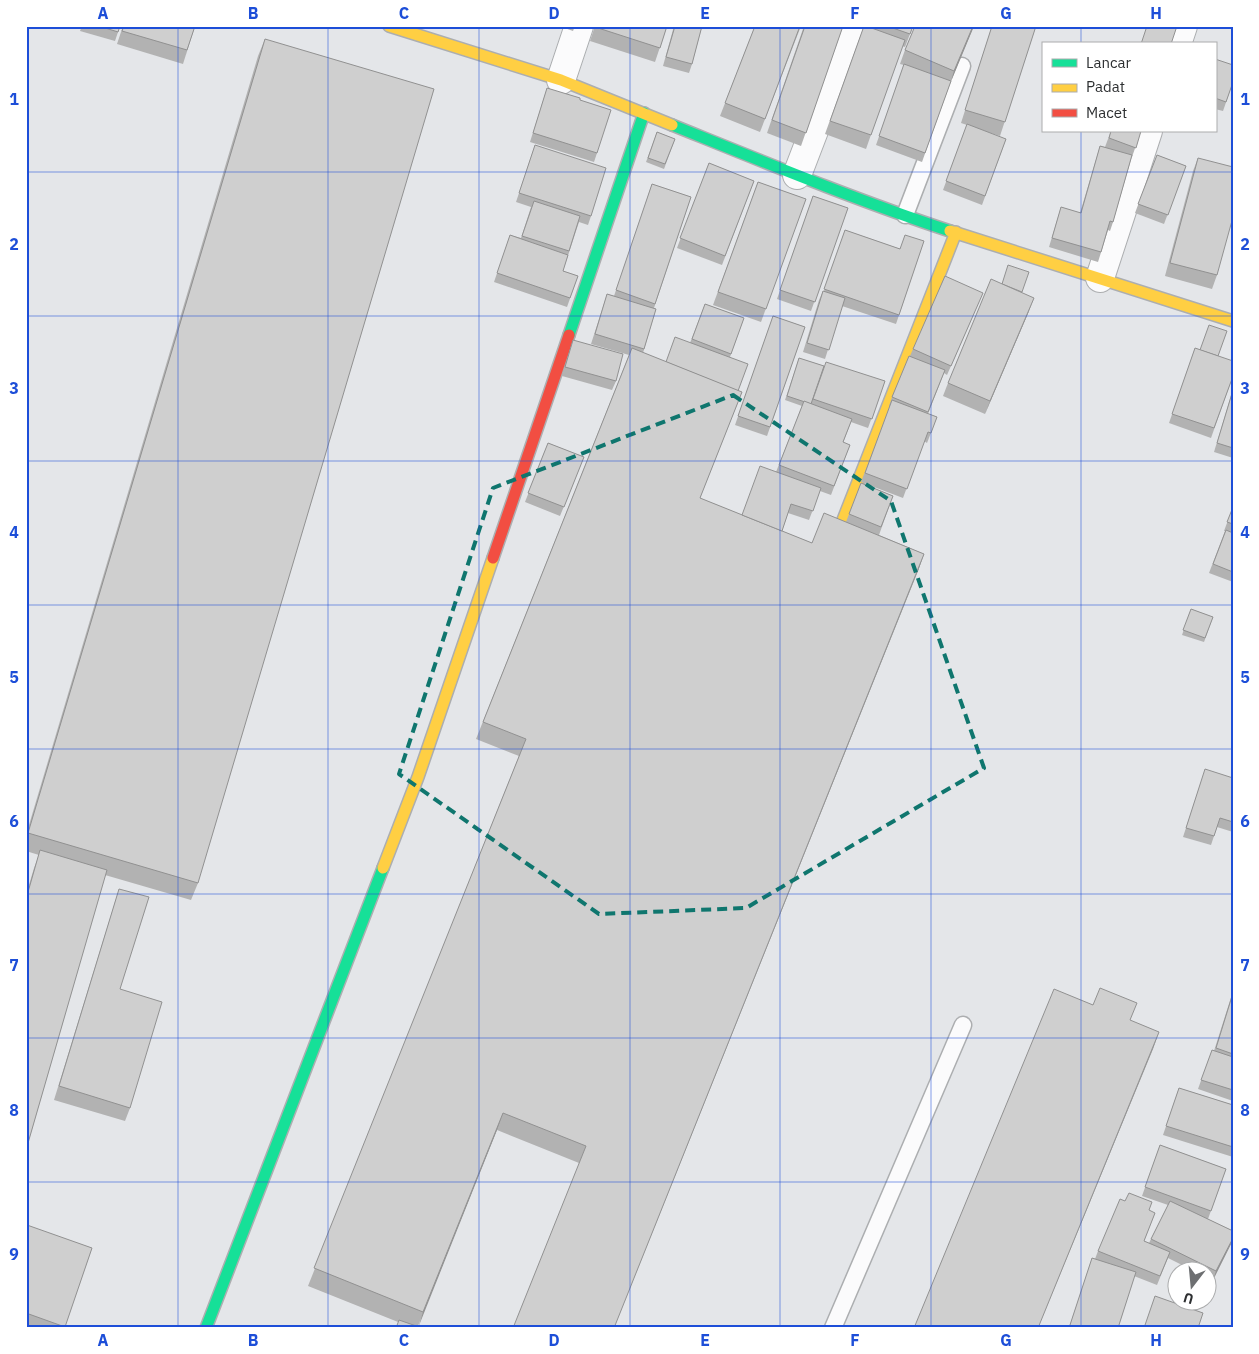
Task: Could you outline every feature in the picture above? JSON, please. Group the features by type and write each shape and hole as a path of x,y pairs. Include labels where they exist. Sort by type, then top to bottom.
{"street":[{"path":"389,26 561,80 797,175 905,215 1233,320"},
{"path":"561,80 579,26"},
{"path":"797,175 854,26"},
{"path":"1178,42 1183,26"},
{"path":"206,1328 418,777 644,113"},
{"path":"1100,278 1148,132"},
{"path":"843,520 956,232"}],"lane":[{"path":"905,215 962,66"},
{"path":"833,1328 963,1025"}],"highlighted area":[{"path":"733,395 891,501 984,768 746,908 599,914 399,774 493,488"}],"building":[{"path":"99,26 120,26 118,32"},
{"path":"124,26 195,26 187,50 122,31"},
{"path":"596,26 667,26 660,48"},
{"path":"675,26 702,26 692,64 666,57"},
{"path":"755,26 800,26 765,119 725,103"},
{"path":"805,26 843,26 806,133 772,120"},
{"path":"864,26 905,40 871,135 830,121"},
{"path":"887,26 913,26 910,34"},
{"path":"915,26 973,26 954,71 905,50"},
{"path":"992,26 1036,26 1005,122 965,110"},
{"path":"1147,26 1177,26 1172,42 1142,42"},
{"path":"265,39 434,89 198,883 28,833"},
{"path":"1216,59 1233,65 1233,82 1226,102 1216,98"},
{"path":"904,64 951,81 925,153 879,136"},
{"path":"547,88 611,110 597,153 533,133"},
{"path":"967,124 1006,139 985,196 946,181"},
{"path":"657,132 675,139 665,164 648,158"},
{"path":"1111,132 1141,132 1136,148 1109,138"},
{"path":"535,145 606,168 591,216 519,193"},
{"path":"1100,146 1132,155 1113,222 1110,221 1101,252 1052,238 1061,207 1081,213"},
{"path":"1157,155 1186,166 1168,215 1138,204"},
{"path":"1198,158 1233,167 1233,217 1217,275 1170,263"},
{"path":"709,163 754,181 725,256 680,238"},
{"path":"758,182 806,199 766,309 718,292"},
{"path":"652,184 691,197 655,304 616,290"},
{"path":"813,196 848,208 815,302 780,290"},
{"path":"534,201 580,216 569,251 522,236"},
{"path":"845,230 900,249 905,235 924,241 899,315 824,289"},
{"path":"510,235 568,255 563,271 578,276 570,298 497,273"},
{"path":"1008,265 1029,272 1022,292 1002,284"},
{"path":"945,276 983,293 951,366 913,349"},
{"path":"991,279 1034,298 990,401 948,383"},
{"path":"823,291 845,298 829,350 807,343"},
{"path":"607,294 656,309 644,349 595,334"},
{"path":"705,304 744,318 731,354 692,339"},
{"path":"773,316 805,327 770,427 738,416"},
{"path":"1209,325 1227,331 1218,356 1200,350"},
{"path":"675,337 748,364 738,391 666,362"},
{"path":"573,340 623,354 616,381 565,367"},
{"path":"632,348 742,392 700,498 812,543 824,513 924,554 614,1328 513,1328 586,1146 503,1113 423,1312 314,1268 526,739 483,722"},
{"path":"1195,348 1233,361 1233,376 1214,428 1172,414"},
{"path":"909,356 945,370 928,412 892,397"},
{"path":"799,358 824,366 811,404 787,396"},
{"path":"826,362 885,381 872,419 813,399"},
{"path":"1233,390 1233,448 1217,443"},
{"path":"892,400 937,417 931,433 928,432 907,489 865,473"},
{"path":"804,401 852,419 843,442 850,445 834,486 779,465"},
{"path":"548,443 584,457 564,507 528,493"},
{"path":"760,466 821,488 813,511 791,504 782,531 742,515"},
{"path":"861,483 893,496 881,527 849,514"},
{"path":"1233,507 1233,524 1227,522"},
{"path":"1226,530 1233,533 1233,572 1213,564"},
{"path":"1191,609 1213,617 1205,638 1183,630"},
{"path":"1205,769 1233,778 1233,822 1220,818 1214,836 1186,828"},
{"path":"40,850 107,870 26,1150 26,899"},
{"path":"119,889 149,897 120,989 162,1002 130,1108 59,1086"},
{"path":"1100,988 1137,1003 1130,1020 1159,1032 1038,1328 914,1328 1054,989 1093,1005"},
{"path":"1233,993 1233,1054 1216,1048"},
{"path":"1212,1050 1233,1057 1233,1090 1201,1080"},
{"path":"1179,1088 1233,1105 1233,1147 1166,1126"},
{"path":"1160,1145 1226,1169 1211,1211 1145,1187"},
{"path":"1129,1193 1152,1202 1149,1210 1155,1213 1144,1241 1170,1252 1160,1276 1098,1251 1120,1199 1125,1201"},
{"path":"1170,1201 1233,1231 1233,1238 1216,1271 1216,1262 1198,1262 1151,1239"},
{"path":"27,1225 92,1248 65,1327 26,1313"},
{"path":"1092,1258 1136,1272 1118,1328 1069,1328"},
{"path":"1155,1296 1166,1300 1166,1312 1203,1313 1198,1328 1144,1328"},
{"path":"399,1320 422,1328 396,1328"}],"traffic: fast":[{"path":"569,335 644,113"},
{"path":"672,125 845,194 950,231"},
{"path":"206,1328 383,868"}],"traffic: slow":[{"path":"389,26 561,80 672,125"},
{"path":"950,231 1233,321"},
{"path":"843,520 956,232"},
{"path":"383,868 418,777 493,558"}],"traffic: jam":[{"path":"493,558 569,335"}]}
